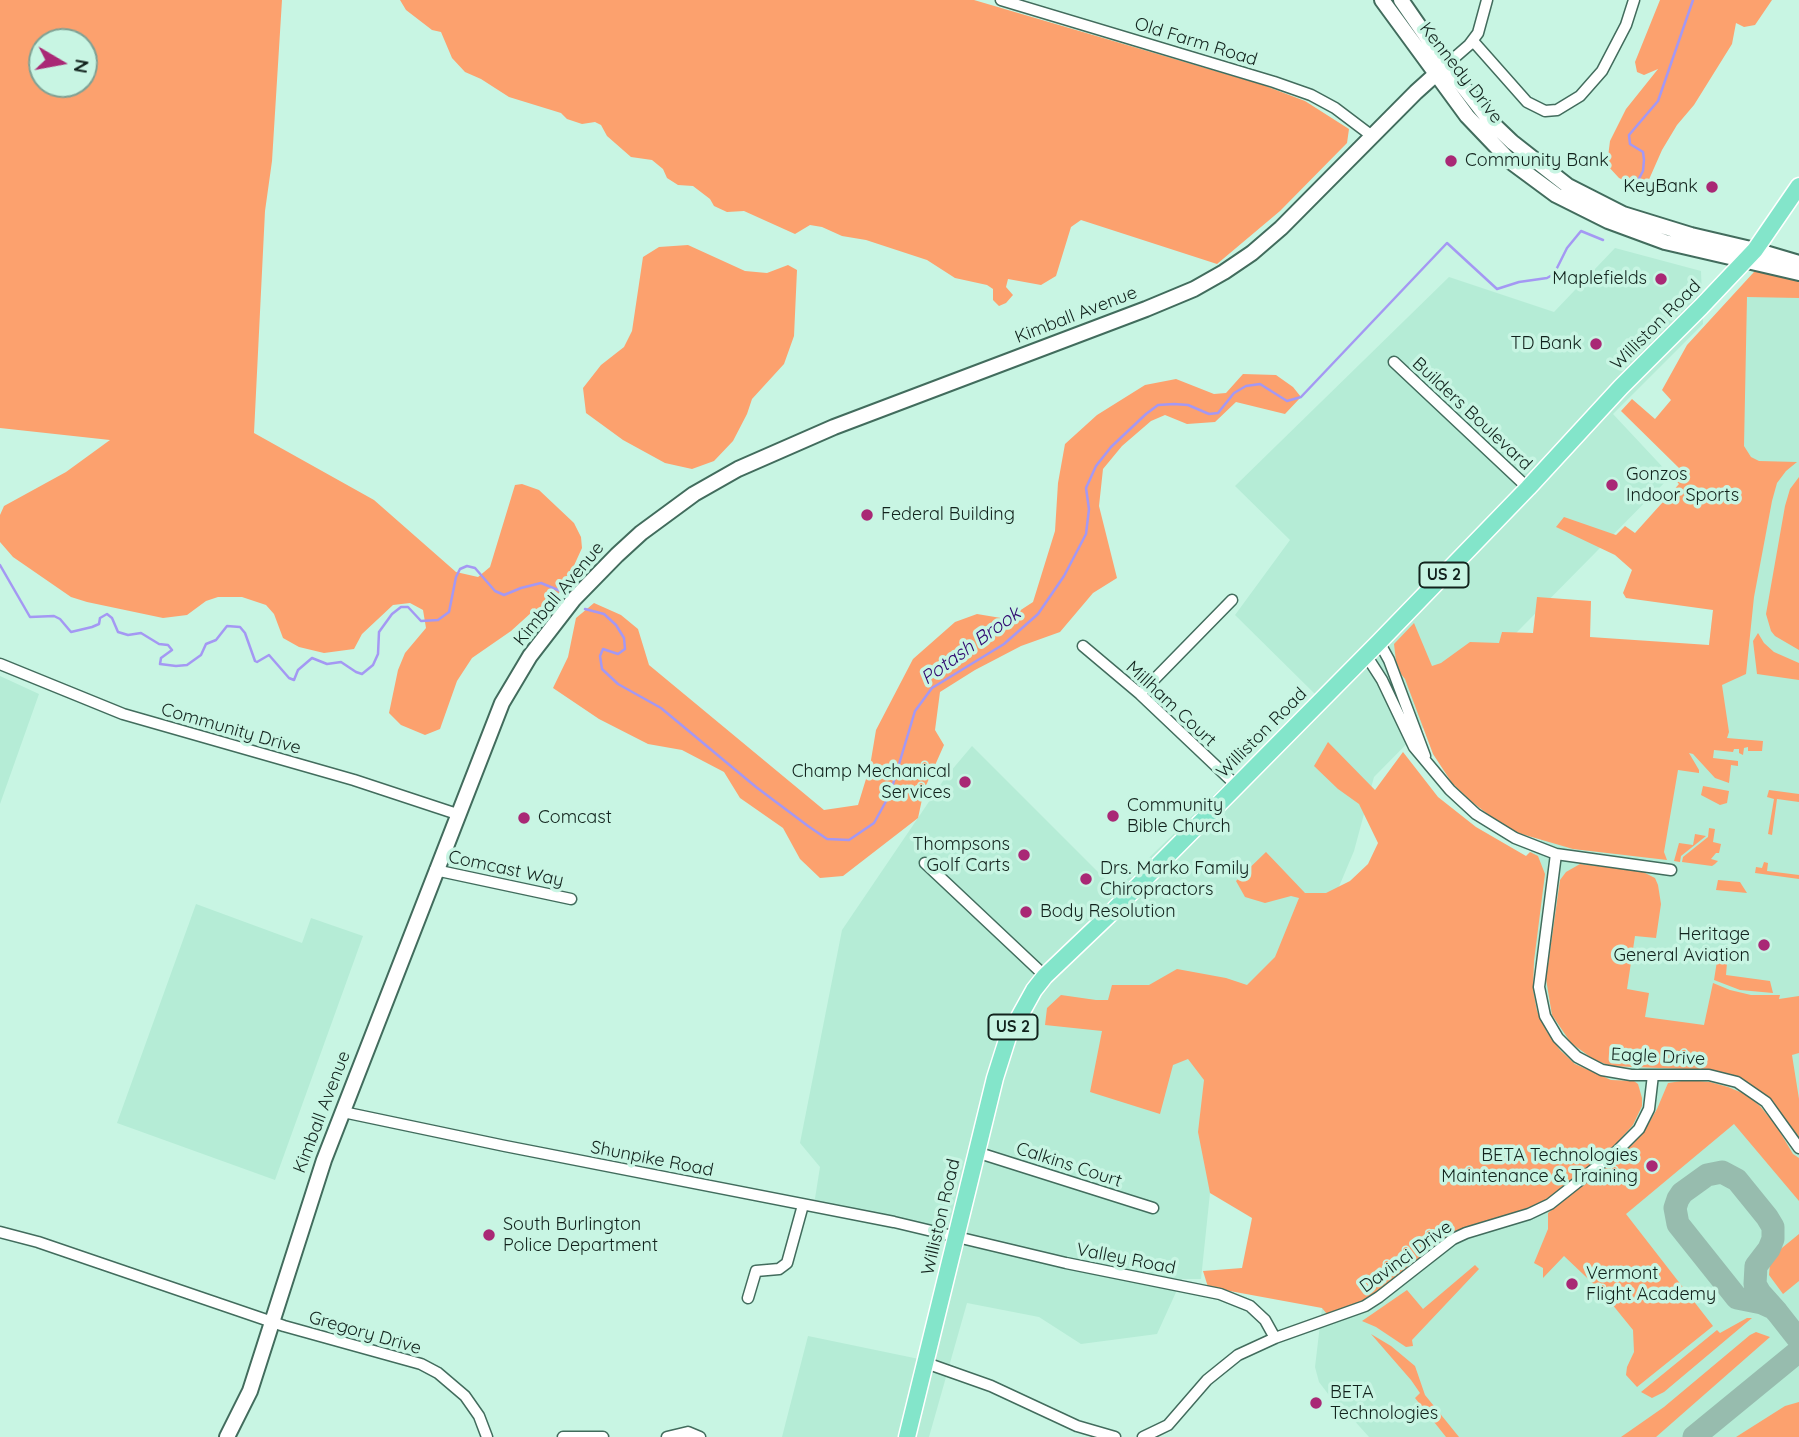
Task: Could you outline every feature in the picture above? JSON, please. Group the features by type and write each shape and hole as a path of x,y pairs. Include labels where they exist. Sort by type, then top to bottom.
{"main road":[{"name":"Kennedy Drive","path":"1382,0 1434,75 1467,116 1510,161 1556,195 1608,221 1665,242 1750,255"},
{"name":"Kennedy Drive","path":"1401,0 1446,65 1490,121 1543,168 1568,186 1601,204 1750,255"},
{"name":"Kimball Avenue","path":"227,1437 278,1324 307,1208 435,870 502,702 530,656 595,576 667,513 723,477 785,447 1146,309 1209,281 1264,243 1446,65"},
{"name":"Williston Road","path":"907,1437 995,1078 1008,1037 1023,1006 1045,976 1109,915 1379,642 1750,255 1799,186"},
{"path":"1644,234 1660,226"},
{"path":"1750,255 1799,263"},
{"path":"1750,255 1799,273"}],"street":[{"name":"Old Farm Road","path":"1001,0 1298,91 1335,108 1372,136"},
{"path":"1446,65 1474,41 1487,0"},
{"path":"1474,41 1527,102 1545,111 1557,110 1580,96 1602,71 1626,25 1634,0"},
{"name":"Builders Boulevard","path":"1394,362 1528,488"},
{"path":"1139,694 1232,600"},
{"path":"1379,642 1389,660 1428,763"},
{"name":"Millham Court","path":"1083,646 1139,694 1236,785"},
{"path":"1366,655 1382,680 1405,733 1450,790 1476,814 1515,838 1556,854 1671,870"},
{"name":"Community Drive","path":"0,664 124,714 354,780 457,814"},
{"name":"Eagle Drive","path":"1556,854 1539,972 1540,995 1545,1016 1564,1045 1577,1057 1594,1066 1621,1074 1709,1076 1728,1079 1745,1086 1777,1114 1799,1148"},
{"path":"925,863 1045,976"},
{"name":"Comcast Way","path":"435,870 570,899"},
{"name":"Davinci Drive","path":"1143,1437 1168,1425 1207,1380 1228,1361 1275,1338 1373,1302 1437,1251 1466,1233 1550,1205 1617,1151 1639,1129 1648,1109 1653,1074"},
{"name":"Shunpike Road","path":"343,1112 894,1222 955,1237"},
{"name":"Calkins Court","path":"976,1152 1153,1208"},
{"path":"748,1298 755,1271 776,1270 787,1263 803,1205"},
{"path":"0,1232 38,1242 278,1324"},
{"name":"Valley Road","path":"955,1237 1231,1297 1259,1313 1275,1338"},
{"name":"Gregory Drive","path":"278,1324 403,1358 438,1373 466,1396 479,1416 487,1437"},
{"path":"926,1363 990,1385 1077,1426 1115,1437"},
{"path":"667,1437 688,1432 700,1437"},
{"path":"563,1437 603,1437"}],"shaded area":[{"path":"0,0 282,0 272,161 265,211 254,433 374,500 456,572 478,577 490,567 515,485 522,484 539,490 574,523 581,537 582,548 566,583 551,604 532,612 511,631 472,658 457,681 440,729 425,735 401,725 389,713 398,670 405,653 426,628 423,610 410,603 393,605 362,634 354,649 324,653 299,647 283,638 274,614 266,605 242,597 218,597 206,601 187,615 163,618 71,597 13,557 0,542 0,515 4,506 66,472 110,440 0,428"},
{"path":"400,0 974,0 1263,85 1305,101 1349,129 1347,143 1280,211 1217,264 1081,220 1071,227 1056,276 1041,285 1008,279 1006,287 1013,295 999,306 993,300 993,289 987,285 955,278 927,260 866,240 842,236 822,227 810,225 795,234 744,211 727,212 714,206 710,199 693,186 678,185 667,178 663,169 652,160 631,157 607,136 601,125 595,122 582,124 567,119 561,113 509,97 465,72 452,58 441,32 432,30 406,10"},
{"path":"1660,0 1772,0 1755,25 1744,27 1736,23 1732,44 1694,105 1677,125 1647,184 1640,188 1619,178 1607,165 1610,141 1626,109 1658,69 1644,75 1637,72 1635,62"},
{"path":"688,245 745,271 767,273 788,265 797,270 794,336 784,364 752,399 733,441 714,461 692,469 665,463 623,440 586,413 583,388 601,365 624,347 632,331 643,257 659,247"},
{"path":"1615,248 1701,271 1703,324 1613,414 1671,476 1374,777 1354,851 1210,1193 1201,1279 1182,1279 1157,1334 1081,1344 1039,1317 967,1303 929,1437 782,1437 808,1336 919,1359 947,1239 813,1211 820,1167 800,1143 842,930 945,778 972,746 1116,890 1316,695 1235,615 1290,540 1235,486 1449,277 1554,312"},
{"path":"1754,272 1799,276 1799,1437 1369,1437 1338,1407 1319,1382 1315,1367 1322,1308 1519,1009 1527,856 1709,646 1728,478 1720,342"},
{"path":"1754,272 1799,276 1799,298 1747,297 1744,446 1751,457 1759,461 1797,462 1777,483 1772,501 1754,597 1746,674 1722,685 1729,732 1727,738 1763,741 1762,751 1748,751 1748,747 1744,748 1743,755 1739,753 1739,749 1734,749 1733,752 1714,750 1713,758 1738,761 1738,766 1731,765 1729,783 1715,778 1689,753 1699,773 1678,770 1664,852 1667,860 1573,849 1518,833 1494,819 1452,783 1433,754 1396,661 1394,644 1414,623 1432,666 1441,663 1470,642 1499,643 1502,632 1533,633 1537,597 1591,601 1590,637 1709,645 1713,610 1626,598 1623,593 1632,570 1615,555 1556,527 1564,517 1616,535 1625,526 1635,533 1679,484 1671,476 1679,468 1621,411 1632,399 1655,419 1671,400 1662,390 1687,345"},
{"path":"1243,374 1276,375 1293,387 1301,397 1285,414 1236,402 1215,422 1187,424 1165,415 1151,421 1122,446 1103,469 1099,506 1117,578 1093,593 1060,632 1021,646 940,692 935,730 944,745 924,790 918,818 843,876 820,878 800,859 783,828 740,798 724,772 682,750 648,744 599,719 553,688 568,657 576,618 594,603 621,615 638,629 649,665 824,810 858,805 870,766 876,730 913,659 955,622 977,614 1007,619 1033,602 1055,531 1058,483 1065,444 1097,415 1145,385 1176,379 1214,394 1226,393"},
{"path":"1799,477 1799,650 1775,636 1766,614 1785,506 1790,489"},
{"path":"1758,633 1774,652 1799,663 1799,680 1757,674 1753,641"},
{"path":"0,676 39,694 0,804"},
{"path":"1328,742 1375,790 1403,752 1438,797 1476,827 1526,856 1530,852 1538,856 1545,874 1534,961 1533,989 1537,1011 1547,1032 1575,1064 1611,1080 1634,1081 1638,1084 1642,1106 1633,1125 1613,1147 1557,1193 1535,1207 1475,1224 1451,1235 1370,1298 1327,1314 1322,1308 1208,1287 1203,1271 1242,1268 1252,1218 1210,1193 1198,1132 1204,1080 1188,1059 1173,1065 1160,1114 1090,1092 1102,1031 1045,1025 1047,1008 1061,995 1108,1000 1112,985 1149,985 1177,969 1226,978 1247,985 1275,957 1299,898 1291,896 1265,903 1245,897 1236,881 1266,852 1305,893 1326,893 1350,881 1368,864 1378,843 1359,804 1314,766"},
{"path":"1703,786 1729,791 1727,803 1720,805 1701,795"},
{"path":"1769,790 1799,794 1799,802 1777,799 1772,835 1768,834 1774,799 1767,797"},
{"path":"1709,828 1715,829 1713,842 1721,844 1719,853 1711,859 1718,861 1712,866 1682,862 1683,857 1708,837"},
{"path":"1695,834 1706,836 1681,856 1680,862 1674,861 1679,843 1693,845"},
{"path":"1764,862 1768,863 1767,871 1799,875 1799,879 1755,873 1756,867 1762,868"},
{"path":"1580,864 1641,871 1655,878 1658,885 1661,904 1656,938 1635,936 1627,989 1649,993 1645,1017 1704,1025 1713,983 1751,995 1780,995 1779,999 1799,996 1799,1053 1792,1055 1799,1099 1799,1137 1769,1097 1738,1077 1709,1070 1610,1066 1593,1059 1571,1043 1552,1015 1546,979 1560,880 1566,872"},
{"path":"1718,880 1740,882 1747,893 1716,890"},
{"path":"196,904 302,943 311,918 363,936 275,1180 117,1123"},
{"path":"1717,961 1727,963 1726,975 1770,981 1773,993 1740,990 1714,980"},
{"path":"1688,1080 1728,1087 1745,1094 1760,1106 1777,1127 1793,1154 1799,1158 1799,1201 1734,1124 1626,1214 1713,1326 1637,1387 1626,1375 1634,1352 1633,1330 1603,1293 1564,1256 1543,1278 1543,1268 1534,1263 1548,1229 1548,1213 1633,1144 1657,1109 1668,1083"},
{"path":"1799,1234 1799,1281 1783,1294 1769,1275 1770,1263 1777,1252"},
{"path":"1475,1265 1479,1269 1412,1340 1413,1346 1406,1347 1362,1321 1407,1290 1423,1309"},
{"path":"1747,1318 1752,1318 1664,1392 1652,1398 1641,1392 1717,1330 1720,1333"},
{"path":"1756,1332 1770,1337 1656,1437 1621,1437 1664,1407"},
{"path":"1371,1334 1415,1366 1425,1395 1459,1437 1446,1437 1415,1398 1420,1393 1411,1380"},
{"path":"1799,1402 1799,1437 1736,1437 1785,1406"}],"waterway":[{"name":"Potash Brook","path":"1635,186 1643,171 1644,160 1643,152 1630,144 1629,135 1658,101 1693,0"},
{"name":"Potash Brook","path":"585,609 604,614 616,625 624,638 625,649 618,654 603,649 600,656 602,669 618,684 661,708 756,787 827,839 849,840 874,823 890,794 915,711 932,688 1004,644 1038,614 1064,576 1086,534 1089,509 1086,488 1096,466 1111,447 1146,414 1158,405 1174,404 1188,405 1209,414 1218,413 1234,393 1246,386 1260,384 1287,401 1301,397 1447,243 1497,289 1554,274 1567,248 1581,231 1603,240"},
{"name":"Potash Brook","path":"0,565 30,617 54,616 71,632 99,624 100,618 107,614 112,618 118,632 128,635 141,633 159,644 168,645 172,650 161,658 160,664 176,666 187,665 201,655 206,644 216,640 227,626 240,627 245,633 255,661 269,655 289,678 294,680 298,670 312,658 327,664 341,662 362,674 373,665 378,654 379,632 392,614 401,607 408,607 421,621 438,620 449,612 456,577 460,569 467,566 475,568 495,591 504,595 541,583 563,592"}],"taxiway":[{"path":"1773,1308 1737,1298 1678,1224 1675,1208 1678,1199 1707,1175 1722,1172 1737,1180 1773,1227 1773,1239 1769,1249 1756,1266 1755,1284 1799,1340"},
{"path":"1694,1437 1799,1351"}],"place":[{"name":"Community Bank","path":"1451,161"},
{"name":"KeyBank","path":"1712,187"},
{"name":"Maplefields","path":"1661,279"},
{"name":"TD Bank","path":"1596,344"},
{"name":"Gonzos Indoor Sports","path":"1612,485"},
{"name":"Federal Building","path":"867,515"},
{"name":"Champ Mechanical Services","path":"965,782"},
{"name":"Community Bible Church","path":"1113,816"},
{"name":"Comcast","path":"524,818"},
{"name":"Thompsons Golf Carts","path":"1024,855"},
{"name":"Drs. Marko Family Chiropractors","path":"1086,879"},
{"name":"Body Resolution","path":"1026,912"},
{"name":"Heritage General Aviation","path":"1764,945"},
{"name":"BETA Technologies Maintenance & Training","path":"1652,1166"},
{"name":"South Burlington Police Department","path":"489,1235"},
{"name":"Vermont Flight Academy","path":"1572,1284"},
{"name":"BETA Technologies","path":"1316,1403"}]}
